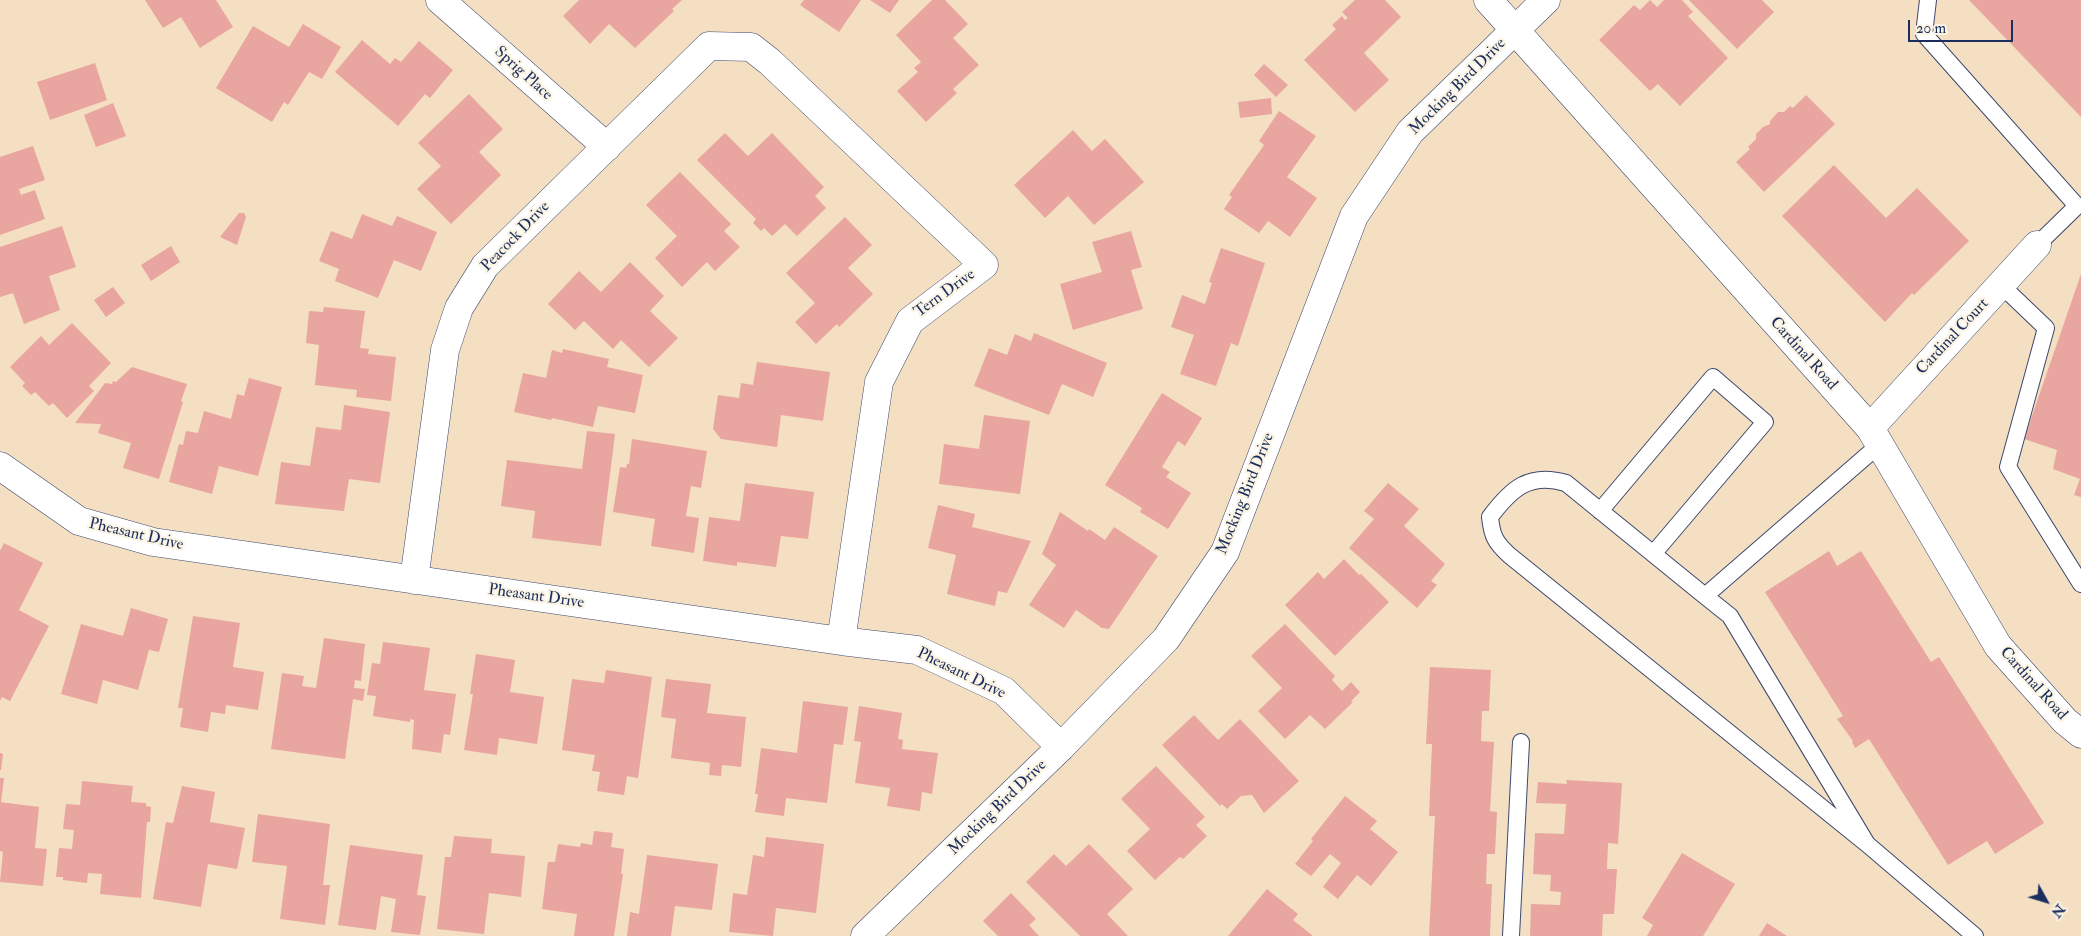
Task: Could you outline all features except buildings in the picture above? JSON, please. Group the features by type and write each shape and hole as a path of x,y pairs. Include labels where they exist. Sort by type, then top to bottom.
{"street":[{"name":"Sprig Place","path":"440,0 607,147"},
{"name":"Cardinal Road","path":"1488,0 1874,436 1998,646 2065,721 2081,734"},
{"name":"Mocking Bird Drive","path":"865,936 1061,747 1166,639 1225,552 1354,216 1410,132 1546,0"},
{"name":"Peacock Drive","path":"414,580 445,350 459,308 485,266 708,46 751,47 770,62"},
{"name":"Tern Drive","path":"770,62 984,265 910,320 879,382 841,641"},
{"name":"Cardinal Court","path":"1874,436 2037,245"},
{"name":"Pheasant Drive","path":"0,466 78,521 153,542 841,641 917,650 1004,691 1061,747"}],"lane":[{"path":"1928,0 1924,34 2077,206 2037,245"},
{"path":"2001,285 2046,328 2008,467 2081,584"},
{"path":"1600,511 1713,377 1766,422 1653,554"},
{"path":"1705,596 1874,436"},
{"path":"1867,844 1730,616 1566,483 1541,479 1527,482 1514,489 1490,517 1491,530 1496,542 1509,555 1867,844 1975,936"},
{"path":"1511,936 1521,742"}]}
